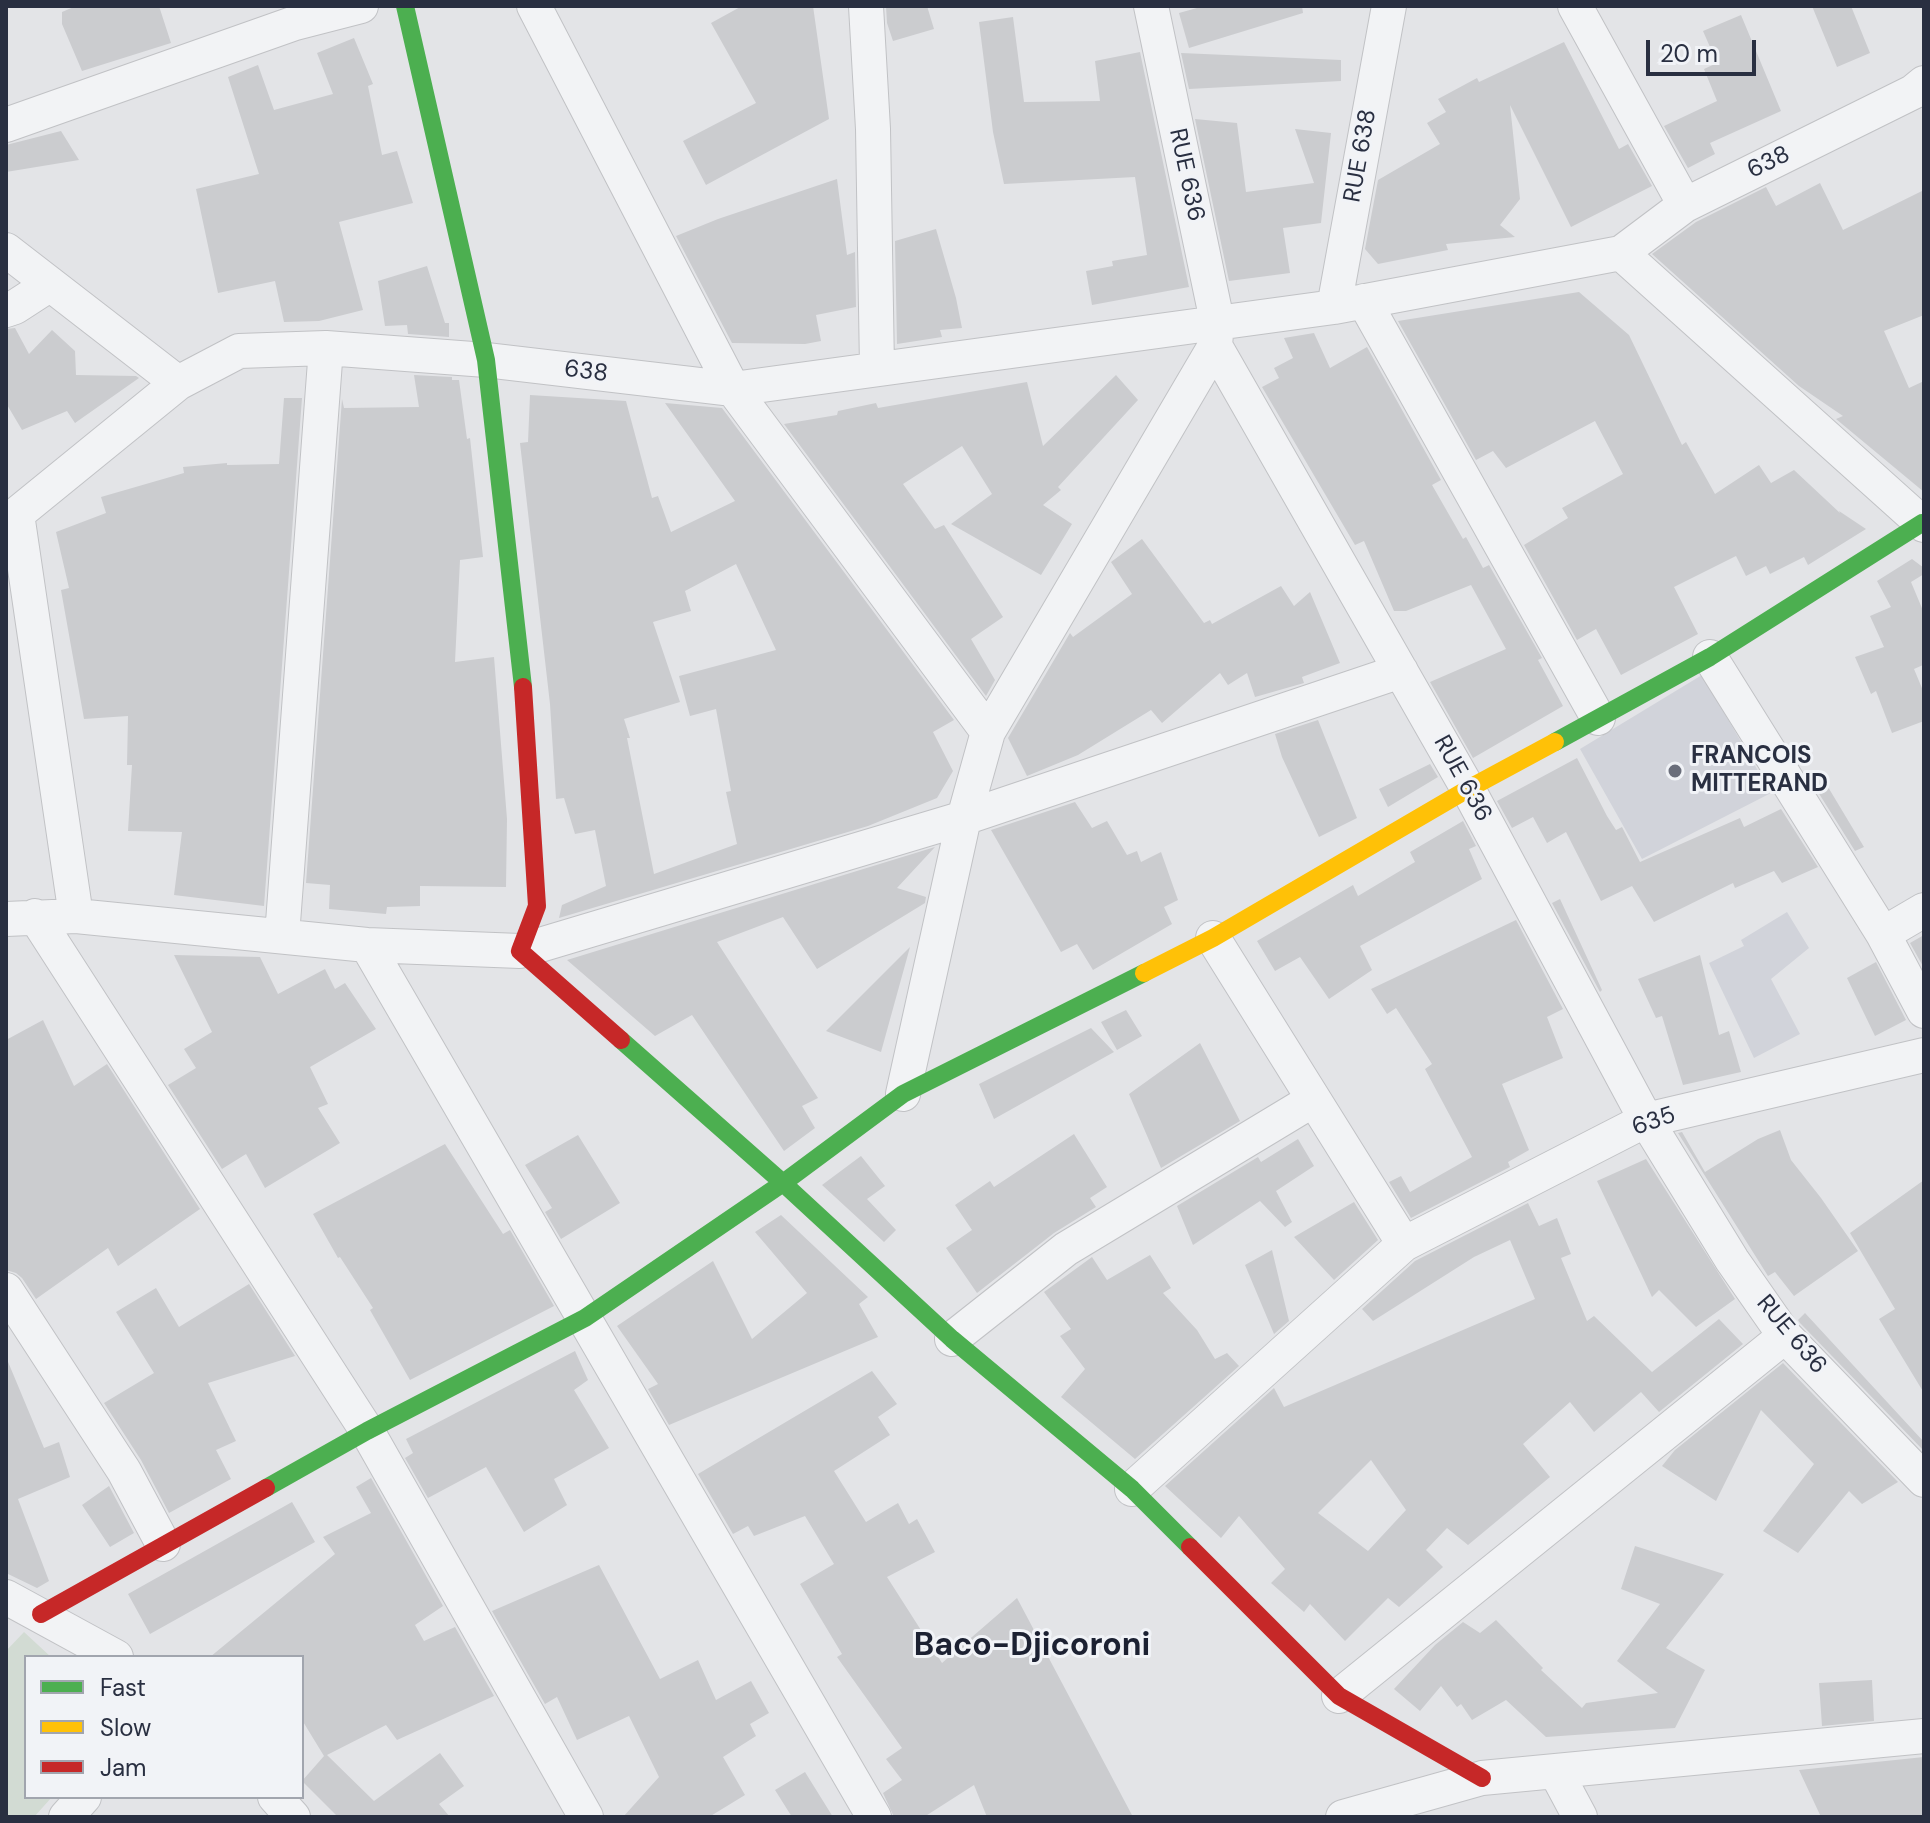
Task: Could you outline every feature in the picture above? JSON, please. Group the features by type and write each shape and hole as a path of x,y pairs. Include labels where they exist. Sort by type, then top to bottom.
{"street":[{"path":"6,125 291,15 361,6"},
{"path":"405,6 486,360 525,707 537,906 520,951"},
{"path":"534,6 733,389 988,732"},
{"path":"866,6 873,129 877,368"},
{"name":"RUE 636","path":"1151,6 1216,334 1468,789 1646,1120 1732,1260 1785,1336 1924,1480"},
{"name":"RUE 638","path":"1349,304 1389,6"},
{"path":"1575,6 1685,205"},
{"name":"638","path":"11,517 178,383 239,351 326,348 486,360 733,389 877,368 1216,334 1349,304 1621,253 1685,205 1920,98"},
{"path":"6,250 178,383"},
{"path":"41,1614 367,1431 585,1318 783,1183 903,1094 1213,938 1468,789 1710,657 1923,524 1621,253"},
{"path":"6,310 49,285"},
{"path":"1349,304 1598,718"},
{"path":"903,1094 964,818 988,732 1216,334"},
{"path":"282,936 326,348"},
{"path":"11,517 76,916"},
{"path":"1710,657 1883,934 1924,1011"},
{"path":"20,918 76,916 367,945 520,951 964,818 1401,671"},
{"path":"1883,934 1924,910"},
{"path":"20,918 367,1431 586,1817"},
{"path":"1213,938 1404,1244"},
{"path":"367,945 874,1817"},
{"path":"520,951 783,1183 952,1339 1132,1489 1339,1696 1482,1778"},
{"name":"635","path":"1132,1489 1404,1244 1646,1120 1924,1055"},
{"path":"952,1339 1066,1249 1313,1100"},
{"path":"6,1290 124,1471 163,1544"},
{"path":"1339,1696 1785,1336"},
{"path":"6,1597 113,1655"},
{"path":"1343,1817 1482,1778 1924,1736"},
{"path":"1556,1772 1580,1817"},
{"path":"66,1817 82,1799"},
{"path":"277,1799 293,1817"}],"shaded area":[{"name":"FRANCOIS MITTERAND","path":"1702,675 1771,793 1642,859 1580,749"},
{"path":"1787,912 1809,948 1771,979 1800,1034 1754,1058 1709,963 1744,946 1741,940"},
{"path":"24,1632 49,1655 24,1655 24,1799 50,1799 34,1817 6,1817 6,1651"}],"building":[{"path":"76,6 159,6 171,43 82,71 62,24 62,12"},
{"path":"742,6 813,6 829,119 706,185 683,141 756,103 711,23"},
{"path":"886,6 927,6 934,29 893,41"},
{"path":"1204,6 1302,6 1303,13 1189,48 1179,13"},
{"path":"1812,6 1851,6 1870,53 1837,67"},
{"path":"1741,15 1781,111 1710,143 1715,154 1688,168 1664,126 1717,101 1704,69 1717,63 1703,31"},
{"path":"1013,17 1024,102 1100,101 1095,61 1140,52 1189,287 1092,305 1086,271 1113,266 1112,261 1147,255 1135,177 1004,184 993,132 979,22"},
{"path":"354,38 373,84 368,86 382,155 397,151 413,203 339,222 363,310 319,321 284,322 275,281 218,293 196,189 259,174 228,77 258,65 274,110 333,94 317,53"},
{"path":"1564,42 1619,149 1628,144 1652,186 1571,227 1510,105 1520,199 1500,225 1515,237 1446,244 1448,250 1378,264 1365,249 1378,180 1440,144 1427,123 1446,112 1438,99 1477,78 1479,82"},
{"path":"1181,53 1341,60 1341,81 1189,89"},
{"path":"1195,119 1237,123 1246,192 1314,183 1295,129 1331,133 1321,223 1283,228 1290,273 1229,281"},
{"path":"61,131 79,160 6,172 6,145"},
{"path":"837,179 847,255 855,252 856,307 816,315 821,341 805,344 732,343 676,236"},
{"path":"1820,183 1843,230 1924,190 1924,315 1884,331 1909,388 1924,381 1924,492 1836,419 1843,416 1799,386 1652,254 1696,222 1766,187 1776,206"},
{"path":"936,229 962,328 940,330 942,337 897,344 895,241"},
{"path":"427,266 445,323 449,323 449,337 408,334 407,325 385,326 378,281"},
{"path":"1579,292 1629,335 1682,445 1686,442 1715,494 1759,465 1771,483 1794,470 1840,513 1866,529 1808,565 1804,557 1770,574 1766,566 1746,576 1736,556 1674,587 1698,634 1621,675 1596,629 1577,640 1524,545 1568,518 1562,508 1623,474 1595,421 1506,468 1493,451 1476,460 1398,321"},
{"path":"15,328 29,354 52,330 75,351 76,375 139,378 75,423 67,411 22,430 6,403 6,329"},
{"path":"1314,333 1330,368 1367,347 1441,480 1432,485 1483,568 1489,565 1542,658 1538,660 1563,706 1473,758 1430,682 1506,649 1471,585 1406,611 1394,611 1364,541 1355,545 1262,387 1279,378 1274,368 1293,358 1284,338"},
{"path":"414,375 459,380 467,439 470,438 483,557 460,560 455,662 494,657 507,819 506,887 420,886 420,906 387,907 386,914 329,909 330,885 306,883 342,399 344,408 419,407"},
{"path":"1116,375 1138,400 1058,487 1061,490 1043,505 1072,524 1041,575 951,524 992,494 962,446 903,484 935,529 944,525 1003,617 971,639 995,680 986,696 784,424 837,415 838,411 876,403 878,408 1027,382 1043,446"},
{"path":"530,395 626,401 652,498 658,496 671,532 735,501 665,403 722,408 954,720 933,732 953,771 937,798 868,826 559,918 562,905 606,886 595,830 575,834 564,798 556,799 550,704 520,443 528,442","holes":["736,564 776,650 679,676 690,716 716,709 731,791 726,792 737,844 654,874 624,719 680,702 653,622 691,611 685,591"]},
{"path":"284,398 302,398 264,906 174,895 182,832 128,831 132,765 127,765 128,716 84,719 61,590 69,588 56,532 106,513 101,497 184,473 183,467 227,463 279,464"},
{"path":"1142,539 1204,623 1210,620 1212,624 1281,586 1294,606 1310,592 1340,663 1302,677 1304,683 1255,697 1247,673 1228,685 1220,673 1162,723 1151,710 1078,755 1027,776 1008,738 1070,633 1073,637 1132,594 1111,562"},
{"path":"1912,559 1924,568 1924,574 1911,582 1924,613 1924,667 1914,669 1924,693 1924,721 1892,733 1876,691 1871,694 1855,657 1884,647 1870,616 1891,607 1877,581"},
{"path":"1318,720 1357,818 1319,837 1282,757 1275,734"},
{"path":"1577,758 1607,816 1616,830 1622,827 1640,862 1740,818 1744,827 1781,809 1818,867 1782,883 1774,871 1735,888 1733,883 1654,922 1632,886 1601,901 1566,832 1547,843 1533,817 1512,828 1497,801"},
{"path":"1430,764 1438,777 1388,807 1379,789"},
{"path":"1828,787 1864,847 1855,851 1818,792"},
{"path":"1075,802 1092,828 1107,821 1127,855 1137,851 1141,862 1161,852 1178,900 1164,907 1172,924 1093,970 1077,944 1061,952 991,830"},
{"path":"1463,821 1476,846 1469,849 1482,879 1360,946 1372,970 1329,999 1300,957 1275,971 1257,941 1353,885 1358,896 1415,862 1410,852"},
{"path":"935,847 897,888 926,897 925,903 817,969 783,917 717,942 818,1098 802,1106 815,1128 784,1151 692,1015 655,1036 567,960"},
{"path":"1560,899 1602,990 1600,992 1552,903"},
{"path":"1516,920 1563,1009 1547,1017 1563,1058 1502,1084 1529,1150 1508,1162 1510,1167 1411,1218 1389,1182 1401,1176 1410,1192 1472,1157 1425,1069 1432,1064 1396,1008 1387,1014 1371,989"},
{"path":"1924,935 1924,968 1910,943"},
{"path":"910,947 881,1052 826,1031"},
{"path":"174,955 260,957 278,994 325,969 335,989 345,983 376,1029 310,1067 328,1104 318,1108 340,1143 265,1188 246,1154 222,1169 168,1085 196,1068 184,1049 212,1032"},
{"path":"1700,955 1719,1035 1729,1031 1741,1072 1683,1085 1662,1016 1656,1018 1638,979"},
{"path":"1876,962 1906,1020 1875,1036 1847,978"},
{"path":"1126,1010 1142,1036 1117,1050 1101,1022"},
{"path":"43,1020 74,1086 107,1064 200,1209 118,1266 108,1248 36,1299 22,1278 6,1270 6,1040"},
{"path":"1091,1028 1114,1052 994,1119 979,1084"},
{"path":"1200,1043 1240,1121 1161,1168 1129,1094"},
{"path":"1780,1130 1791,1160 1858,1251 1794,1296 1775,1272 1768,1276 1678,1133 1682,1132 1705,1172 1758,1139"},
{"path":"1074,1134 1107,1187 1090,1198 1096,1207 1054,1233 977,1293 946,1248 972,1230 955,1205 990,1181 994,1187"},
{"path":"578,1135 620,1203 561,1239 545,1212 552,1208 525,1165"},
{"path":"1298,1139 1314,1166 1276,1191 1292,1222 1285,1227 1260,1201 1193,1245 1177,1206 1258,1157 1261,1162"},
{"path":"445,1144 503,1234 510,1230 554,1306 410,1380 370,1310 373,1308 338,1258 313,1214"},
{"path":"861,1156 885,1186 867,1199 896,1230 884,1242 822,1185"},
{"path":"1646,1159 1735,1299 1696,1327 1659,1290 1652,1297 1597,1181"},
{"path":"1924,1180 1924,1393 1879,1319 1895,1309 1850,1233"},
{"path":"1354,1202 1378,1240 1334,1280 1294,1237"},
{"path":"1528,1203 1539,1226 1557,1218 1571,1254 1561,1258 1587,1321 1594,1316 1652,1372 1719,1319 1743,1344 1659,1412 1641,1392 1594,1432 1570,1402 1523,1444 1550,1477 1468,1545 1447,1528 1426,1550 1443,1567 1399,1607 1388,1598 1345,1641 1310,1604 1304,1612 1271,1583 1285,1569 1239,1516 1221,1538 1165,1486 1274,1388 1284,1407 1535,1299 1510,1240 1474,1257 1373,1321 1362,1309 1415,1261","holes":["1371,1460 1406,1510 1368,1551 1318,1513"]},
{"path":"781,1215 868,1297 859,1304 878,1337 669,1425 648,1389 658,1384 617,1326 713,1261 752,1339 807,1293 755,1232"},
{"path":"1272,1250 1289,1321 1274,1334 1245,1265"},
{"path":"1150,1255 1171,1288 1163,1293 1197,1330 1215,1359 1227,1353 1239,1366 1135,1459 1061,1397 1085,1369 1060,1336 1071,1329 1044,1292 1092,1257 1107,1280"},
{"path":"249,1284 295,1356 208,1383 236,1441 216,1450 231,1479 169,1513 141,1460 104,1403 154,1373 116,1312 156,1288 179,1327"},
{"path":"1805,1313 1924,1442 1924,1451 1800,1323 1798,1320"},
{"path":"575,1351 588,1380 574,1390 609,1448 554,1479 567,1505 524,1532 486,1467 428,1498 405,1458 413,1453 406,1439"},
{"path":"6,1357 44,1448 59,1442 70,1477 18,1499 49,1581 37,1588 6,1573"},
{"path":"1783,1363 1898,1482 1862,1504 1849,1491 1798,1553 1763,1531 1814,1464 1761,1410 1716,1501 1662,1466 1675,1450"},
{"path":"872,1371 897,1404 878,1417 890,1435 834,1471 866,1522 898,1503 909,1524 917,1519 935,1552 887,1577 942,1663 1017,1598 1133,1817 987,1817 974,1785 924,1817 894,1817 883,1793 902,1780 886,1759 902,1748 837,1657 842,1654 800,1584 834,1564 805,1516 754,1536 748,1526 733,1534 698,1474"},
{"path":"371,1478 443,1606 415,1625 424,1641 455,1627 494,1696 397,1740 386,1725 327,1755 374,1801 440,1753 464,1786 439,1804 450,1817 338,1817 304,1783 304,1779 324,1756 304,1723 304,1655 212,1655 335,1554 323,1537 371,1513 356,1487"},
{"path":"109,1486 134,1533 110,1547 82,1505"},
{"path":"292,1502 315,1542 150,1634 128,1594"},
{"path":"1635,1546 1724,1574 1666,1648 1705,1670 1675,1728 1546,1737 1506,1700 1472,1720 1461,1704 1457,1707 1441,1686 1420,1711 1394,1689 1435,1645 1463,1622 1480,1633 1496,1620 1543,1668 1541,1670 1582,1708 1586,1703 1658,1693 1617,1661 1660,1604 1621,1589"},
{"path":"599,1565 660,1679 698,1660 716,1700 751,1681 769,1713 750,1724 756,1736 723,1757 745,1795 709,1817 623,1817 659,1777 629,1716 577,1740 557,1697 545,1704 492,1611"},
{"path":"1872,1680 1874,1721 1822,1726 1819,1683"},
{"path":"1924,1757 1924,1817 1821,1817 1799,1770"},
{"path":"805,1772 833,1817 792,1817 775,1790"}],"traffic: fast":[{"path":"405,6 486,360 523,687"},
{"path":"1555,742 1710,657 1922,523"},
{"path":"266,1488 367,1431 585,1318 783,1183 903,1094 1144,973"},
{"path":"621,1040 783,1183 952,1339 1132,1489 1190,1547"}],"traffic: slow":[{"path":"1144,973 1213,938 1468,789 1555,742"}],"traffic: jam":[{"path":"523,687 537,906 520,951 621,1040"},
{"path":"41,1614 266,1488"},
{"path":"1190,1547 1339,1696 1482,1778"}],"place":[{"name":"FRANCOIS MITTERAND","path":"1675,771"}],"district":[{"name":"Baco-Djicoroni","path":"1032,1647"}]}
